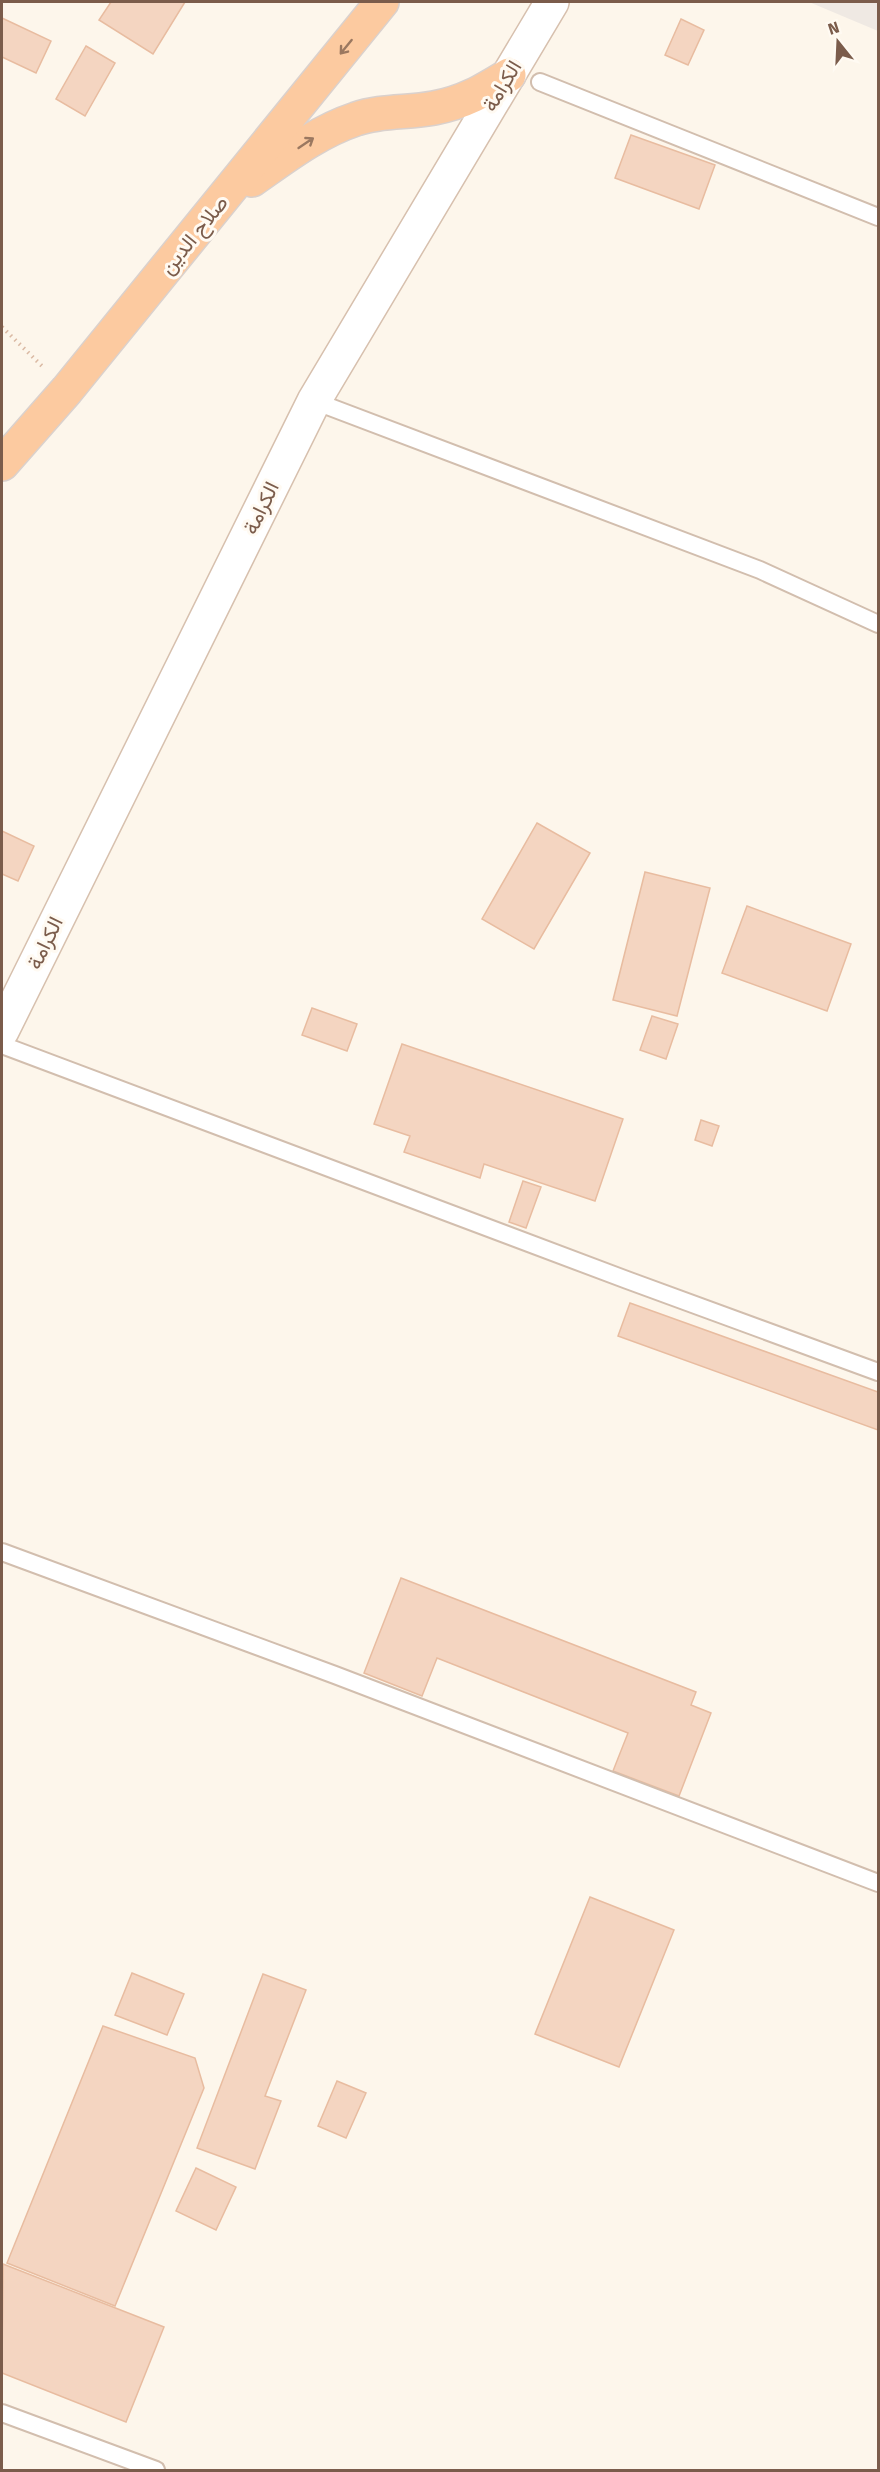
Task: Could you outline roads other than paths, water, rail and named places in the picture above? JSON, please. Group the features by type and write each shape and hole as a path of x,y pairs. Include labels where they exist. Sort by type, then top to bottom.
{"highway":[{"name":"صلاح الدين","path":"2,464 67,390 382,2"},
{"path":"223,200 322,132 358,118 388,112 432,108 468,99 525,78"}],"main road":[{"name":"الكرامة","path":"2,1031 314,401 525,78 552,2"}],"lane":[{"path":"525,78 879,217"},
{"path":"314,401 760,570 879,624"},
{"path":"2,1045 627,1280 879,1372"},
{"path":"2,1552 335,1675 879,1883"},
{"path":"2,2413 156,2470"}]}
